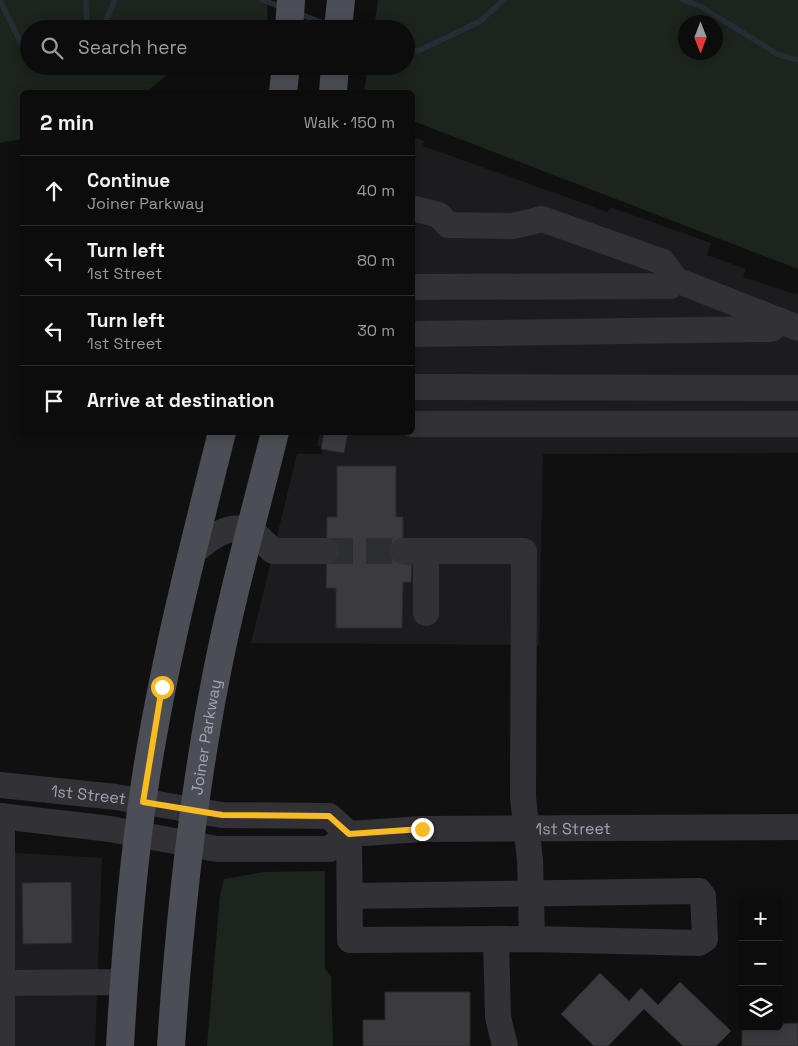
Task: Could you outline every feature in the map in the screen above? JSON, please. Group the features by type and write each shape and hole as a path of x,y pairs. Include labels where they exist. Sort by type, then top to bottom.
{"main road":[{"path":"290,20 291,0"},
{"path":"339,20 341,0"},
{"path":"120,1046 124,982 143,802 177,613 221,435"},
{"name":"Joiner Parkway","path":"172,1046 179,934 194,810 224,638 274,435"}],"street":[{"path":"415,209 440,215 448,225 513,226 542,219 663,262 676,280 789,324"},
{"path":"415,287 670,286 676,280"},
{"path":"415,334 771,329 789,324"},
{"path":"415,387 798,388"},
{"path":"415,424 798,424"},
{"path":"192,552 217,533 237,528 250,531 273,551 327,551"},
{"path":"426,613 415,551 524,551 524,797 531,894 532,939"},
{"name":"1st Street","path":"0,785 42,788 222,815 329,816 349,834"},
{"path":"1,816 2,1046"},
{"name":"1st Street","path":"1,816 101,827 217,848 329,849 349,834 422,829 798,827"},
{"path":"349,834 350,940 532,939 698,943 705,939 703,896 698,891 350,896"},
{"path":"496,939 498,1017 505,1046"},
{"path":"2,971 124,982"}],"shaded area":[{"path":"0,0 267,0 268,20 20,20 20,75 167,75 149,90 20,90 20,139 0,143"},
{"path":"378,0 798,0 798,269 415,122 415,90 364,90 367,75 415,75 415,20 375,20"},
{"path":"415,138 424,141 423,146 608,212 610,207 711,243 707,255 746,269 743,277 798,295 798,453 543,454 539,645 251,643 297,454 322,454 322,447 317,446 320,435 415,435"},
{"path":"0,852 102,858 95,1046 0,1046"},
{"path":"325,871 325,969 331,976 333,1046 207,1046 220,895 224,879 264,872"}],"building":[{"path":"323,435 347,435 344,453 321,449"},
{"path":"337,466 396,466 396,517 403,517 403,564 412,564 411,582 403,582 402,628 336,628 336,588 326,588 327,517 337,517"},
{"path":"71,882 72,943 23,944 22,883"},
{"path":"600,973 629,1001 641,988 658,1005 680,982 731,1031 716,1046 683,1046 644,1009 608,1046 594,1046 561,1014"},
{"path":"385,992 470,992 470,1046 363,1046 363,1020 385,1020"},
{"path":"798,1023 798,1046 742,1046 742,1031 783,1031 783,1024"}],"waterway":[{"path":"86,0 87,20"},
{"path":"106,20 115,0"},
{"path":"262,0 284,8"},
{"path":"415,50 418,51 479,22 504,0"},
{"path":"683,0 700,6 779,55 798,60"},
{"path":"0,1 20,41"},
{"path":"297,13 315,20"}],"tunnel":[{"path":"327,551 403,551"}],"route":[{"path":"162,687 143,802 222,815 329,816 349,834 422,829"}]}
